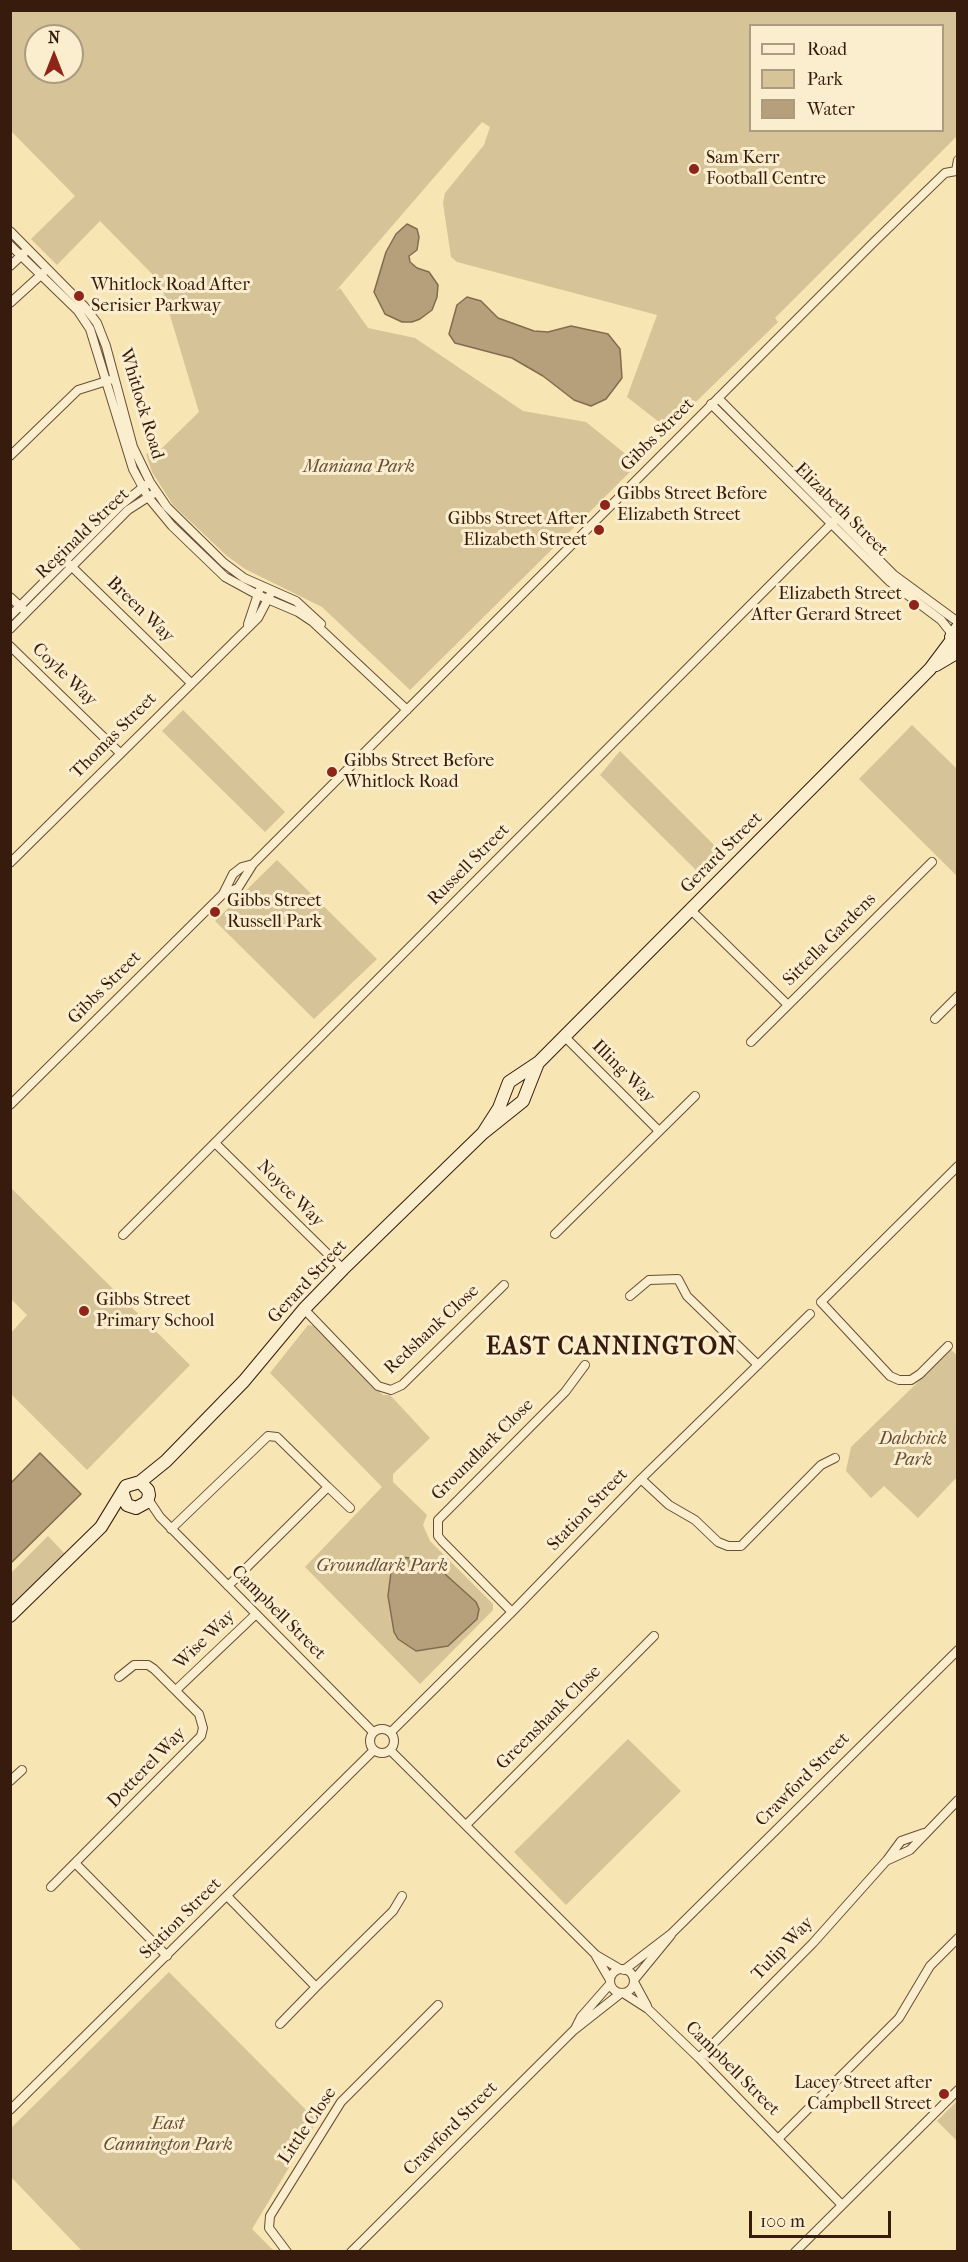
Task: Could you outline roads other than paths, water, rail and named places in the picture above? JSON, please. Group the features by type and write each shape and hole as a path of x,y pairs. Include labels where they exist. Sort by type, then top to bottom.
{"street":[{"name":"Gibbs Street","path":"223,894 238,888 253,864 945,173 957,171 957,160"},
{"name":"Whitlock Road","path":"10,231 28,249 90,329 109,380 126,450 172,526 225,577 258,595 298,612 334,641 407,710"},
{"name":"Whitlock Road","path":"10,245 44,272"},
{"path":"10,266 28,249"},
{"path":"10,303 44,272"},
{"path":"10,456 78,390 109,380"},
{"name":"Elizabeth Street","path":"715,401 890,581 940,620 955,641"},
{"name":"Reginald Street","path":"10,629 24,609 146,484"},
{"name":"Whitlock Road","path":"152,495 224,563 307,609 334,641"},
{"name":"Reginald Street","path":"68,563 128,510 152,495"},
{"name":"Elizabeth Street","path":"834,521 894,575 957,622"},
{"name":"Russell Street","path":"123,1235 834,521"},
{"name":"Breen Way","path":"68,563 191,683"},
{"name":"Thomas Street","path":"243,632 252,617 260,585"},
{"name":"Thomas Street","path":"10,863 258,618 272,590"},
{"path":"10,597 24,609"},
{"name":"Reginald Street","path":"10,616 24,609"},
{"name":"Gerard Street","path":"483,1133 499,1108 506,1086 539,1062 930,669 955,641"},
{"name":"Coyle Way","path":"10,646 120,753"},
{"name":"Sittella Gardens","path":"751,1042 932,861"},
{"name":"Gibbs Street","path":"10,1105 223,894 232,874 242,867 253,864"},
{"path":"690,910 788,1005"},
{"path":"935,1019 957,996"},
{"name":"Illing Way","path":"564,1036 659,1131"},
{"name":"Gerard Street","path":"10,1616 101,1527 142,1497 166,1461 244,1381 304,1310 343,1269 483,1133 523,1101 539,1062"},
{"path":"555,1234 695,1096"},
{"name":"Noyce Way","path":"215,1143 343,1269"},
{"path":"948,1346 920,1374 911,1380 898,1380 890,1376 821,1302 957,1166"},
{"path":"630,1296 649,1280 678,1279 687,1296 758,1365"},
{"name":"Redshank Close","path":"304,1310 378,1386 391,1390 402,1384 504,1285"},
{"name":"Station Street","path":"391,1732 513,1612 641,1479 810,1314"},
{"name":"Groundlark Close","path":"513,1612 442,1541 438,1536 438,1520 565,1392 585,1365"},
{"path":"171,1528 268,1436 277,1437 350,1508"},
{"path":"641,1479 669,1505 695,1520 718,1542 728,1546 741,1546 821,1465 835,1458"},
{"path":"129,1484 142,1497 124,1501 123,1494 129,1484"},
{"path":"228,1586 328,1487"},
{"name":"Gerard Street","path":"101,1527 123,1494"},
{"name":"Campbell Street","path":"142,1497 373,1732"},
{"name":"Wise Way","path":"176,1690 256,1614"},
{"name":"Greenshank Close","path":"468,1824 654,1636"},
{"name":"Crawford Street","path":"622,1969 671,1934 957,1650"},
{"name":"Dotterel Way","path":"51,1887 201,1736 202,1721 176,1690 148,1665 134,1665 119,1677"},
{"path":"385,1728 391,1732 395,1738 390,1750 385,1753 374,1750 370,1738 373,1732 385,1728"},
{"name":"Station Street","path":"10,2110 374,1750"},
{"path":"390,1750 468,1824 596,1955 614,1991 622,1993 631,1990 634,1981 631,1973 596,1955"},
{"path":"10,1781 22,1770"},
{"name":"Tulip Way","path":"699,2058 813,1943 887,1860 901,1841 924,1833 957,1800"},
{"path":"76,1864 167,1956"},
{"path":"227,1896 316,1987"},
{"path":"280,2024 393,1911 402,1896"},
{"name":"Crawford Street","path":"634,1981 667,1943 671,1934"},
{"path":"778,2139 899,2018 930,1966 957,1938"},
{"path":"610,1982 613,1973 622,1969"},
{"name":"Campbell Street","path":"634,1981 648,2009"},
{"name":"Crawford Street","path":"574,2030 581,2016 610,1982"},
{"name":"Campbell Street","path":"622,1993 648,2009 699,2058 842,2205"},
{"name":"Crawford Street","path":"351,2252 574,2030 622,1993"},
{"name":"Little Close","path":"288,2252 269,2228 270,2216 341,2102 438,2005"},
{"path":"795,2252 957,2090"}],"water":[{"path":"407,224 417,229 419,237 417,250 409,256 410,262 417,268 429,272 438,285 437,297 432,310 420,319 402,322 385,314 374,292 386,252 396,234"},
{"path":"467,297 481,301 498,318 534,331 548,332 571,326 608,334 620,349 622,378 606,399 591,406 574,400 543,376 512,358 455,343 449,334 457,305"},
{"path":"40,1453 81,1494 11,1563 11,1483"},
{"path":"401,1557 426,1560 435,1565 476,1602 479,1609 477,1619 448,1646 416,1651 398,1639 394,1632 388,1596 391,1572 395,1562"}],"place":[{"name":"Sam Kerr Football Centre","path":"694,169"},
{"name":"Whitlock Road After Serisier Parkway","path":"79,296"},
{"name":"Gibbs Street Before Elizabeth Street","path":"605,505"},
{"name":"Gibbs Street After Elizabeth Street","path":"599,530"},
{"name":"Elizabeth Street After Gerard Street","path":"914,605"},
{"name":"Gibbs Street Before Whitlock Road","path":"332,772"},
{"name":"Gibbs Street Russell Park","path":"215,912"},
{"name":"Gibbs Street Primary School","path":"84,1311"},
{"name":"Lacey Street after Campbell Street","path":"944,2094"}],"district":[{"name":"EAST CANNINGTON","path":"612,1348"}],"park label":[{"name":"Maniana Park","path":"359,468"},
{"name":"Dabchick Park","path":"913,1450"},
{"name":"Groundlark Park","path":"382,1567"},
{"name":"East Cannington Park","path":"168,2135"}]}
